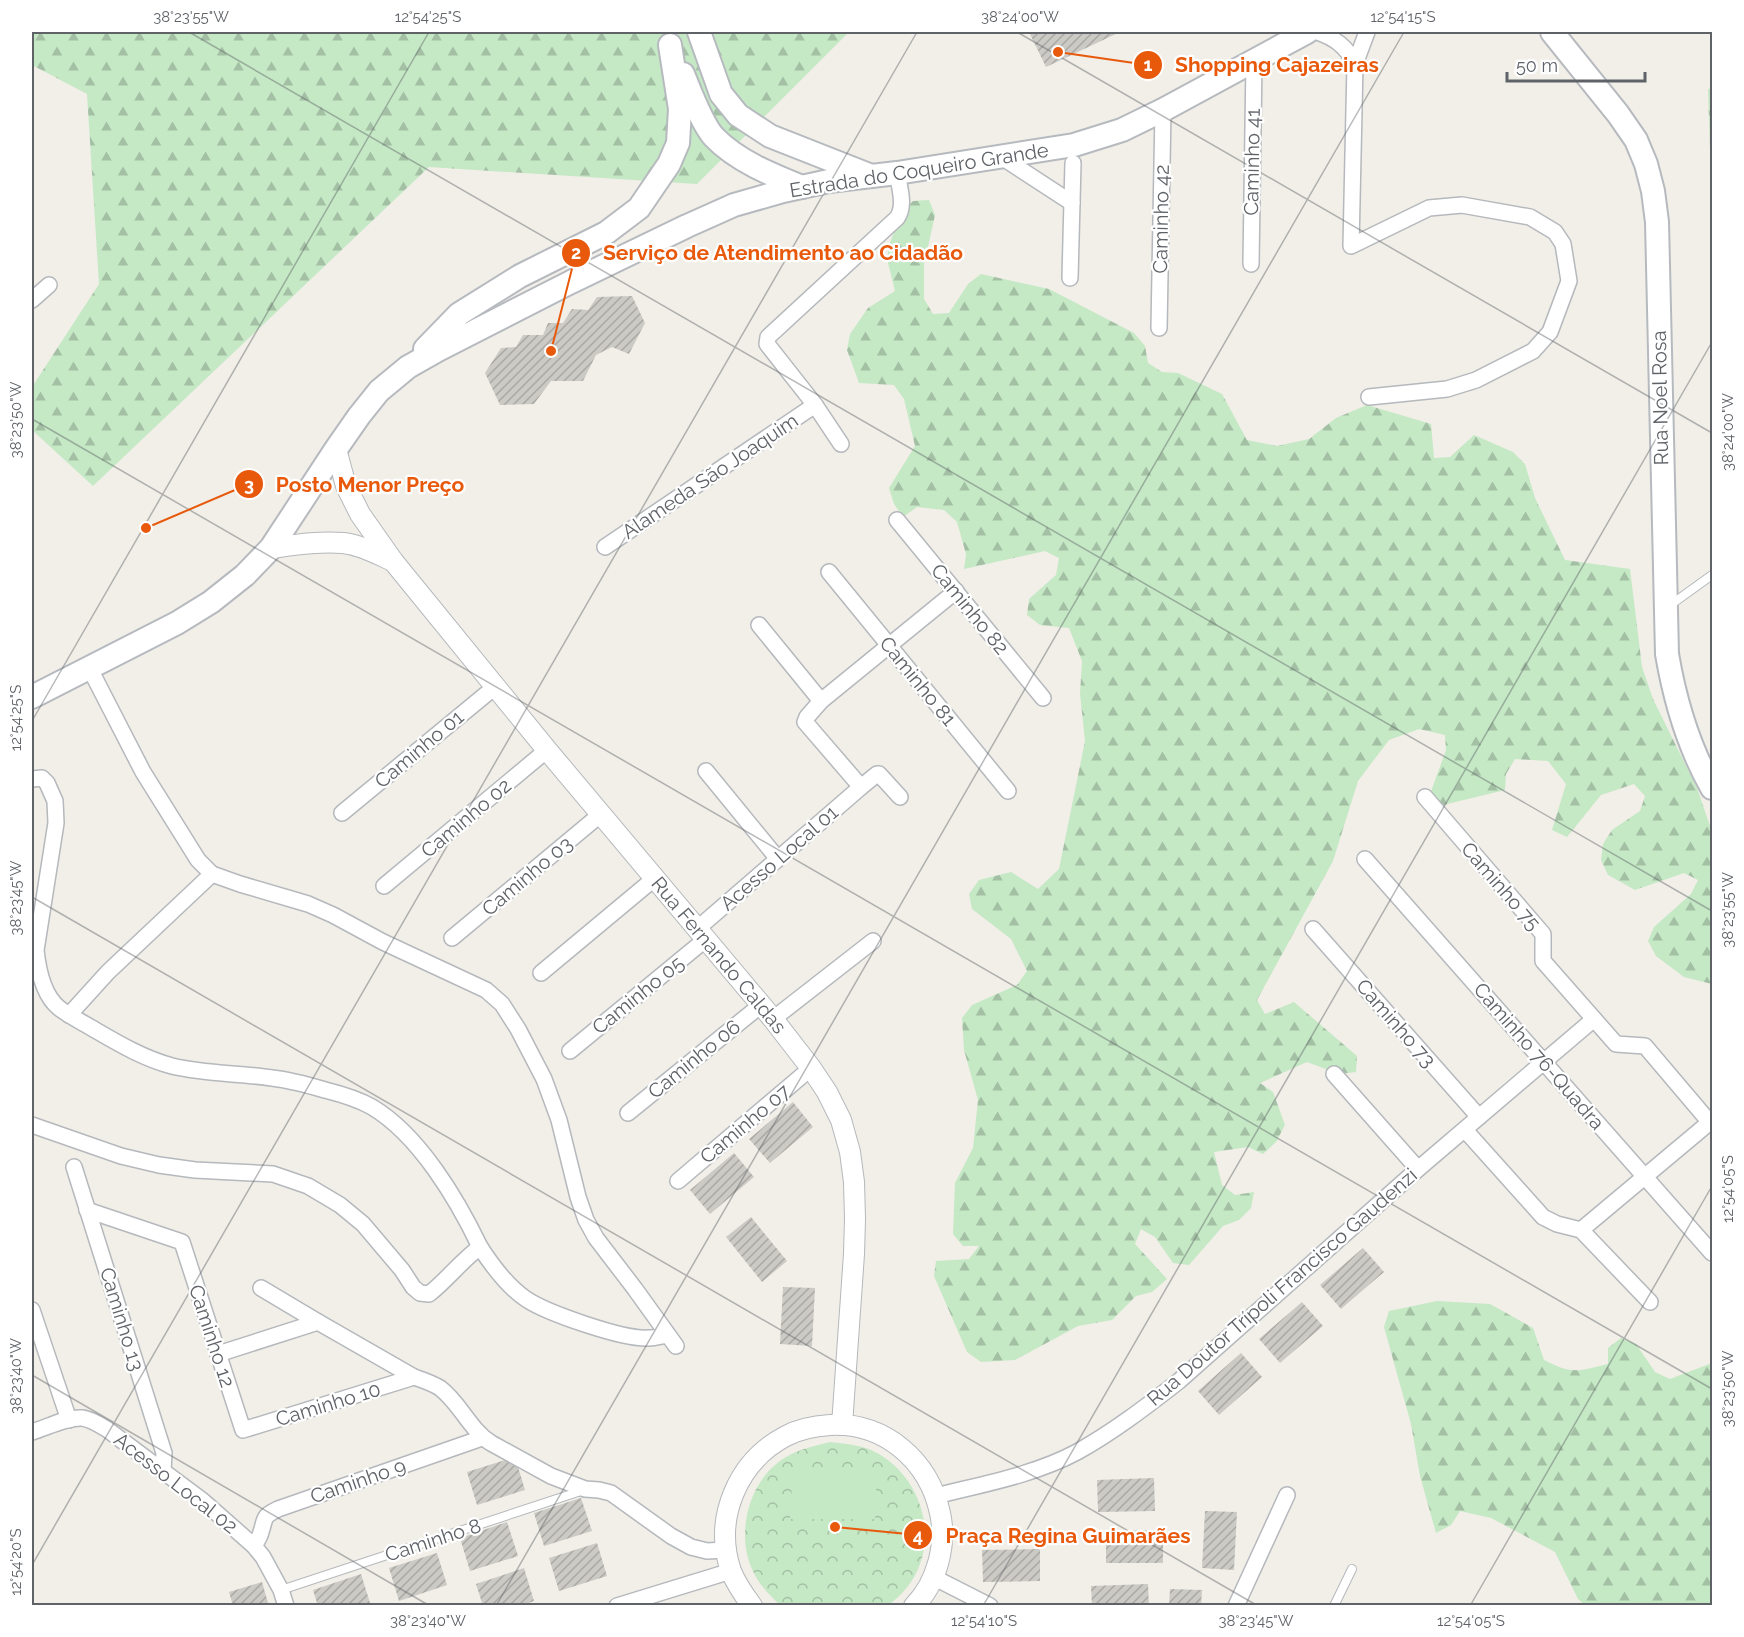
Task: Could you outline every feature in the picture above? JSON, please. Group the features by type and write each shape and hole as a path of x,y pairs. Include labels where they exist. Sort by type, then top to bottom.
{"main road":[{"path":"699,32 721,94 738,115 770,136 870,176"},
{"name":"Estrada do Coqueiro Grande","path":"32,697 177,623 211,602 245,575 271,548 336,449 379,391 408,367 438,350 687,226 734,206 829,181 897,173 1089,141 1122,130 1163,110 1307,32"},
{"name":"Rua Noel Rosa","path":"1552,32 1636,140 1646,164 1653,191 1656,222 1667,654 1672,687 1682,722 1695,755 1713,788"},
{"path":"668,38 696,105 713,136 736,156 802,187"},
{"path":"408,367 459,314 520,276 606,233 639,208 669,164 678,143 681,109 668,38"}],"street":[{"path":"1317,32 1330,36 1343,46 1355,64"},
{"path":"1367,32 1355,64 1351,246 1429,208 1462,205 1530,217 1556,232 1563,244 1569,281 1550,332 1533,351 1476,380 1447,389 1369,397"},
{"name":"Caminho 41","path":"1251,264 1254,61"},
{"name":"Caminho 42","path":"1159,328 1163,110"},
{"path":"1000,156 1072,203"},
{"path":"1070,278 1073,163"},
{"name":"Alameda São Joaquim","path":"841,444 815,405 767,344 768,337 897,218 902,206 897,173"},
{"path":"32,300 49,285"},
{"name":"Alameda São Joaquim","path":"605,547 815,405"},
{"name":"Rua Fernando Caldas","path":"336,449 346,486 360,514 393,561 547,750 767,1012 827,1092 841,1120 850,1152 854,1182 854,1254 842,1425"},
{"path":"343,543 360,514"},
{"name":"Caminho 82","path":"897,520 1042,698"},
{"name":"Rua Fernando Caldas","path":"271,548 317,543 343,543 363,547 393,561"},
{"name":"Caminho 81","path":"829,572 1008,790"},
{"path":"900,797 879,774 861,787 806,722 807,717 821,701 956,591"},
{"path":"759,625 821,701"},
{"path":"32,779 42,778 47,783 55,801 56,823 36,950 38,970 48,993 57,1006 142,1056 199,1071 273,1078 343,1094 372,1107 399,1128 421,1152 463,1212 480,1247 499,1273 524,1298 572,1320 632,1337 671,1340 636,1289 596,1238 586,1220 559,1120 544,1079 502,1004 486,990 308,904 212,874 198,860 143,772 89,667"},
{"name":"Caminho 01","path":"342,813 496,686"},
{"name":"Caminho 02","path":"384,886 547,750"},
{"path":"706,771 778,860"},
{"name":"Acesso Local 01","path":"702,934 778,860 861,787"},
{"name":"Caminho 75","path":"1425,797 1543,934 1543,961 1616,1044 1645,1046 1711,1123"},
{"name":"Caminho 03","path":"452,938 601,814"},
{"name":"Caminho 76-Quadra","path":"1365,859 1713,1253"},
{"path":"69,1014 108,972 212,874"},
{"path":"541,973 655,878"},
{"name":"Caminho 73","path":"1313,929 1479,1118"},
{"name":"Caminho 05","path":"570,1051 702,934"},
{"name":"Caminho 06","path":"628,1113 767,1012 873,941"},
{"name":"Rua Doutor Trípoli Francisco Gaudenzi","path":"936,1497 1022,1474 1051,1463 1076,1452 1146,1407 1179,1381 1418,1169 1594,1019"},
{"name":"Caminho 07","path":"678,1181 811,1068"},
{"path":"1334,1074 1418,1169"},
{"path":"1581,1230 1711,1123"},
{"path":"32,1125 121,1156 159,1166 273,1174 308,1186 340,1205 363,1224 402,1270 412,1287 420,1293 429,1294 465,1258 480,1247"},
{"path":"1465,1130 1543,1217 1557,1224 1581,1230 1650,1302"},
{"name":"Caminho 13","path":"74,1167 164,1453 163,1471"},
{"name":"Caminho 12","path":"87,1210 182,1242 243,1430"},
{"path":"261,1288 414,1377 439,1388 482,1438 551,1476 585,1489 611,1493 671,1536 691,1547 707,1551 726,1550"},
{"path":"32,1310 69,1420"},
{"path":"218,1354 318,1322"},
{"name":"Caminho 10","path":"243,1430 414,1377"},
{"name":"Acesso Local 02","path":"32,1432 82,1418 97,1423 203,1501 254,1546 263,1557 283,1598"},
{"path":"752,1605 740,1590 731,1571 726,1550 726,1522 732,1495 745,1470 764,1450 787,1435 814,1426 842,1425 870,1431 897,1444 914,1459 927,1476 936,1497 941,1516 940,1558 933,1577 919,1601 914,1605"},
{"name":"Caminho 9","path":"254,1546 262,1530 263,1521 270,1513 278,1509 482,1438"},
{"path":"1236,1605 1287,1495"},
{"path":"618,1605 731,1571"},
{"path":"933,1577 990,1605"}],"lane":[{"path":"1665,609 1713,575"},
{"name":"Caminho 8","path":"283,1598 585,1489"},
{"path":"1334,1605 1352,1569"}],"green space":[{"path":"32,32 849,32 697,184 429,167 93,486 32,430 32,387 99,284 87,94 32,65"},
{"path":"1712,88 1712,210 1708,89"},
{"path":"929,200 935,215 924,265 924,299 933,314 949,313 968,284 981,274 1049,289 1134,333 1145,346 1148,363 1162,372 1178,373 1222,394 1247,440 1277,446 1309,439 1336,418 1367,405 1431,424 1434,458 1450,457 1474,435 1513,452 1525,464 1535,498 1565,560 1630,569 1642,667 1653,699 1697,788 1712,830 1712,984 1684,977 1656,956 1648,941 1654,927 1691,894 1698,880 1684,873 1635,890 1608,875 1601,860 1603,844 1612,830 1640,811 1645,796 1634,784 1601,795 1567,837 1552,830 1566,784 1548,761 1515,759 1506,774 1505,790 1443,805 1429,797 1446,750 1445,735 1419,729 1389,740 1358,781 1333,861 1257,1000 1265,1014 1294,1002 1357,1056 1356,1072 1339,1074 1307,1062 1260,1083 1273,1092 1285,1125 1276,1142 1263,1154 1248,1147 1214,1152 1222,1185 1235,1195 1254,1192 1251,1208 1239,1220 1223,1226 1189,1265 1173,1263 1155,1237 1141,1229 1135,1244 1167,1279 1152,1292 1136,1296 1112,1320 1078,1326 1015,1360 981,1362 967,1352 934,1276 936,1261 969,1259 979,1246 963,1246 953,1234 955,1183 973,1148 978,1100 964,1050 962,1018 972,1005 1017,985 1027,971 1011,939 972,909 969,894 979,880 1011,872 1038,889 1059,869 1085,741 1080,694 1082,661 1069,628 1040,625 1027,615 1029,599 1056,575 1059,558 1045,551 964,569 966,554 957,522 944,510 917,507 903,517 894,504 889,488 915,446 904,399 894,385 859,383 847,350 850,334 868,308 895,291 887,259 901,212 913,201"},
{"path":"1437,1301 1490,1304 1533,1328 1544,1360 1569,1370 1582,1370 1608,1364 1608,1348 1621,1338 1636,1344 1655,1372 1670,1379 1712,1363 1712,1605 1585,1605 1578,1599 1555,1552 1491,1518 1460,1511 1451,1525 1436,1533 1420,1476 1411,1424 1384,1327 1389,1311"},
{"path":"830,1442 849,1444 879,1454 897,1468 911,1486 921,1507 925,1528 924,1550 918,1570 906,1589 888,1605 780,1605 761,1584 752,1569 747,1554 746,1522 749,1507 763,1478 786,1457"},
{"path":"793,1467 877,1468 875,1519 790,1519"}],"building":[{"path":"1029,32 1120,32 1046,67"},
{"path":"632,296 645,323 629,354 612,347 596,355 583,381 551,381 534,404 500,405 485,373 501,348 516,347 523,335 543,335 548,323 563,323 572,309 588,310 597,297"},
{"path":"793,1102 813,1127 770,1163 749,1139"},
{"path":"734,1153 754,1177 710,1214 690,1190"},
{"path":"751,1217 787,1261 762,1282 726,1237"},
{"path":"1363,1248 1384,1272 1341,1309 1320,1285"},
{"path":"783,1287 815,1288 812,1346 780,1344"},
{"path":"1302,1302 1323,1326 1280,1363 1259,1339"},
{"path":"1241,1353 1262,1377 1219,1415 1198,1391"},
{"path":"515,1457 525,1490 477,1505 467,1472"},
{"path":"1154,1478 1155,1511 1098,1512 1097,1480"},
{"path":"581,1498 592,1531 544,1546 534,1513"},
{"path":"1205,1511 1237,1512 1234,1570 1202,1568"},
{"path":"507,1522 518,1556 470,1571 460,1538"},
{"path":"1163,1530 1163,1563 1106,1563 1106,1531"},
{"path":"597,1543 607,1576 559,1591 549,1558"},
{"path":"1040,1549 1040,1581 983,1582 982,1550"},
{"path":"437,1553 447,1585 399,1601 389,1568"},
{"path":"524,1568 534,1601 520,1606 483,1606 476,1584"},
{"path":"361,1574 371,1606 318,1606 313,1590"},
{"path":"262,1582 269,1606 233,1606 229,1592"},
{"path":"1148,1584 1149,1606 1092,1606 1091,1586"},
{"path":"1170,1589 1202,1590 1201,1606 1169,1606"}],"place":[{"name":"Shopping Cajazeiras","path":"1058,52"},
{"name":"Serviço de Atendimento ao Cidadão","path":"551,351"},
{"name":"Posto Menor Preço","path":"146,528"},
{"name":"Praça Regina Guimarães","path":"835,1527"}]}
